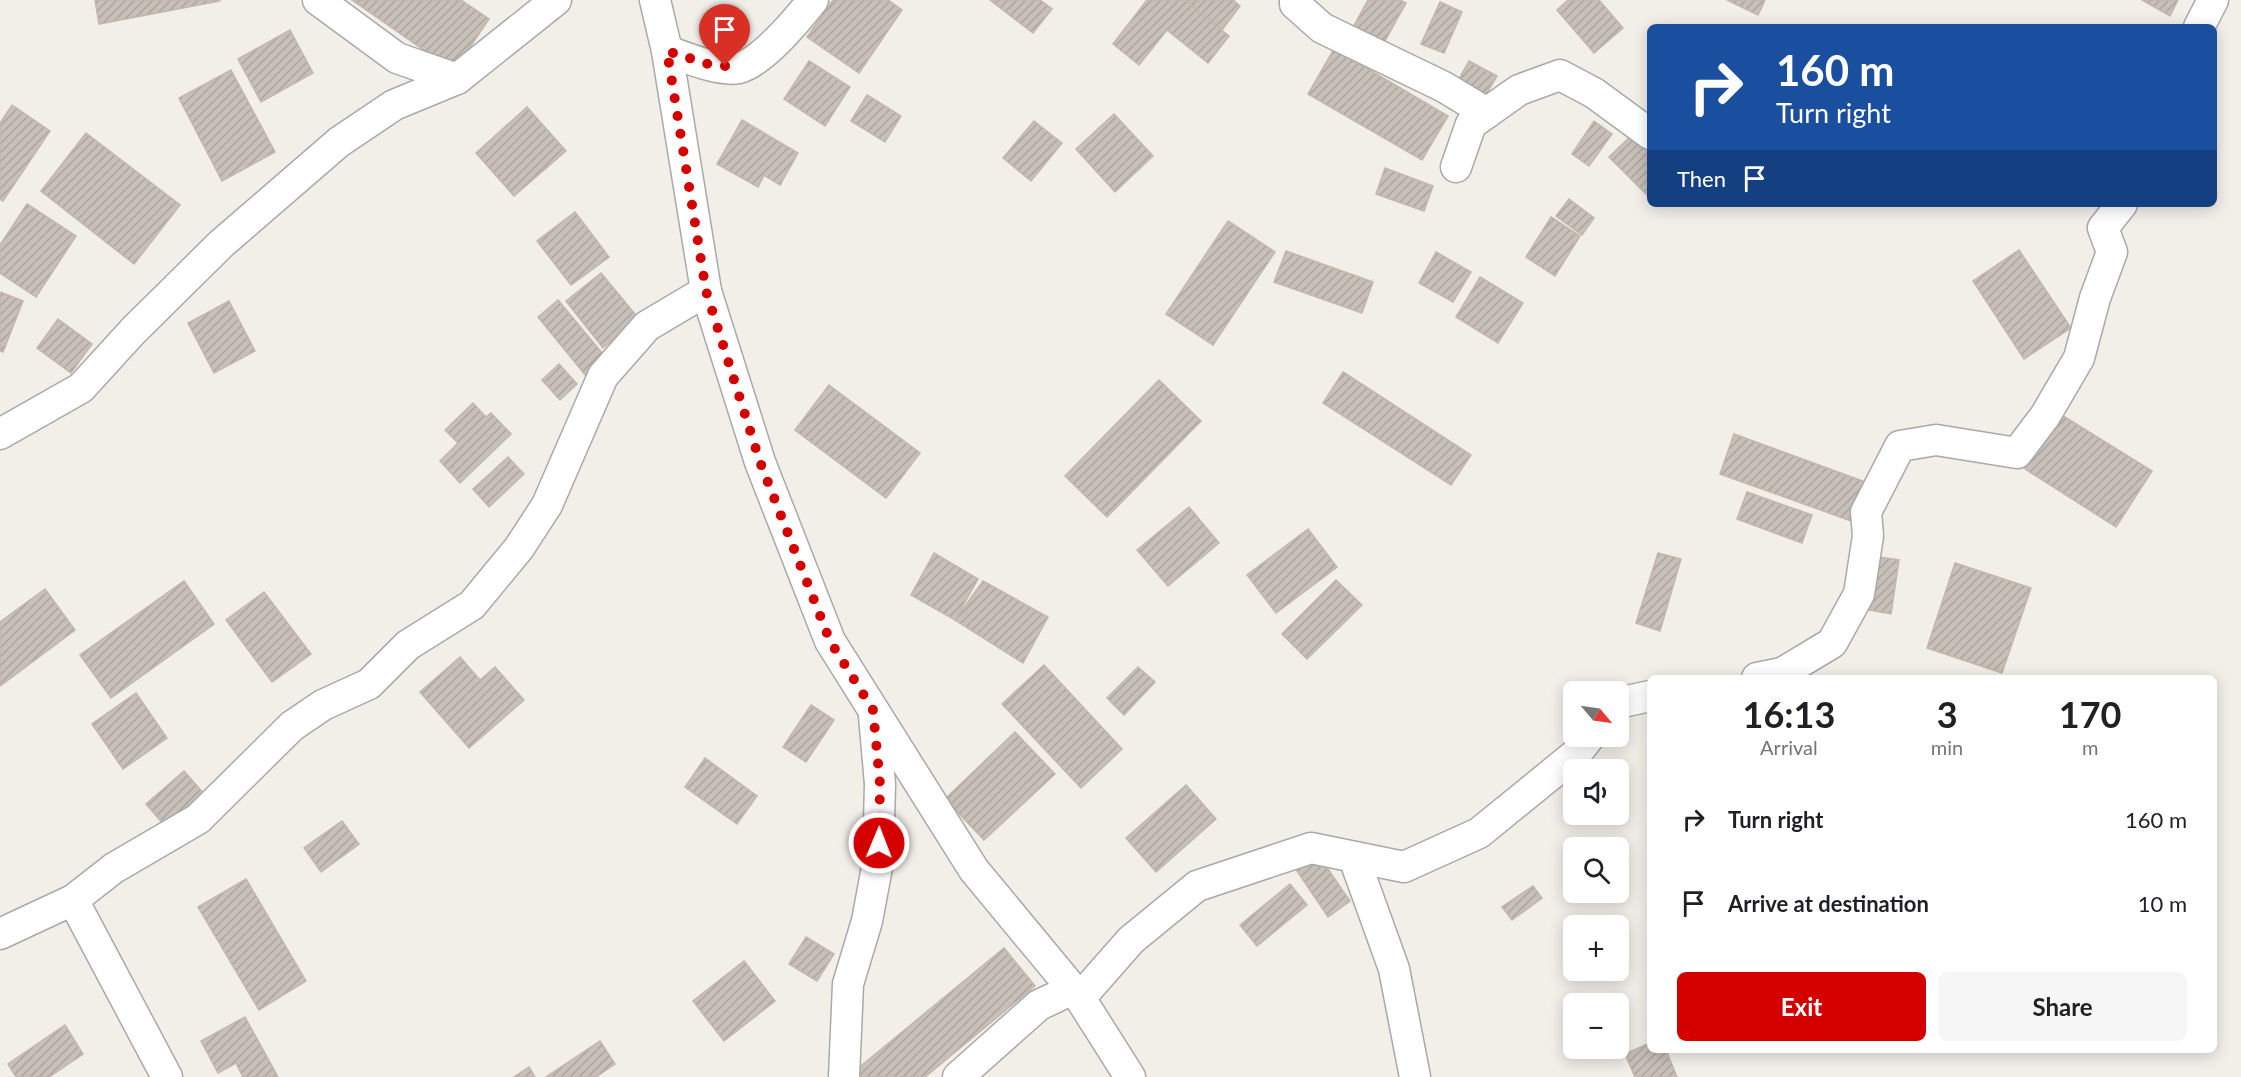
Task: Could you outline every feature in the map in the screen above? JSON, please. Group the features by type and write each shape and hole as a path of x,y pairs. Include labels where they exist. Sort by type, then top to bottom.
{"street":[{"path":"318,0 396,58 457,79"},
{"path":"0,434 81,388 133,331 221,244 339,142 393,105 457,79 556,0"},
{"path":"655,0 667,51 706,291 760,462 826,631 974,870 1076,994 1130,1077"},
{"path":"667,51 711,65 738,68 762,55 813,0"},
{"path":"1295,0 1294,4 1322,28 1444,87 1487,113"},
{"path":"2201,24 2213,0"},
{"path":"1456,167 1471,124 1519,90 1560,75 1594,93 1647,132"},
{"path":"1772,675 1782,673 1832,643 1859,594 1868,536 1866,512 1900,446 1936,440 2017,453 2045,416 2079,358 2095,298 2112,252 2103,228 2120,207"},
{"path":"0,934 73,900 114,868 198,819 292,726 323,705 369,684 408,645 472,605 519,548 547,505 603,376 647,326 706,291"},
{"path":"1629,701 1647,697"},
{"path":"844,1077 848,984 867,921 878,862 880,784 873,710"},
{"path":"958,1077 1039,1005 1076,994 1131,940 1197,886 1311,848 1404,867 1479,833 1576,754 1581,747"},
{"path":"1354,858 1394,969 1415,1077"},
{"path":"73,900 167,1077"}],"building":[{"path":"95,0 220,0 220,1 99,24"},
{"path":"352,0 461,0 489,19 454,71"},
{"path":"833,0 888,0 902,10 859,73 807,37"},
{"path":"990,0 1040,0 1052,9 1033,33"},
{"path":"1147,0 1185,0 1229,36 1208,63 1167,30 1139,65 1113,44"},
{"path":"1185,0 1233,0 1240,6 1222,30"},
{"path":"1368,0 1400,0 1406,3 1381,48 1351,31"},
{"path":"1568,0 1599,0 1623,28 1594,53 1557,10"},
{"path":"1727,0 1765,0 1758,15"},
{"path":"2142,0 2178,0 2170,16"},
{"path":"1440,2 1462,12 1444,53 1421,44"},
{"path":"290,30 313,73 261,102 238,59"},
{"path":"1334,49 1448,116 1422,160 1308,94"},
{"path":"809,61 850,87 825,126 784,99"},
{"path":"1469,61 1497,76 1481,103 1454,88"},
{"path":"231,70 275,152 222,181 179,98"},
{"path":"867,95 901,116 885,142 851,121"},
{"path":"12,105 50,131 3,201 0,199 0,123"},
{"path":"527,107 566,151 514,196 476,153"},
{"path":"1114,114 1153,156 1115,192 1076,149"},
{"path":"742,120 798,153 780,185 764,175 758,187 717,164"},
{"path":"1034,121 1062,143 1031,181 1003,158"},
{"path":"1594,121 1612,134 1589,166 1572,154"},
{"path":"1636,131 1647,143 1647,195 1609,157"},
{"path":"86,133 180,205 134,264 41,191"},
{"path":"1385,168 1433,186 1424,211 1376,194"},
{"path":"1569,199 1594,218 1582,235 1556,216"},
{"path":"27,204 76,236 36,297 0,273 0,245"},
{"path":"575,212 609,257 571,285 537,241"},
{"path":"1551,217 1580,236 1555,276 1526,257"},
{"path":"1228,221 1275,252 1213,345 1166,314"},
{"path":"2019,250 2071,328 2024,359 1973,281"},
{"path":"1286,251 1373,282 1362,313 1274,282"},
{"path":"1436,252 1471,272 1453,302 1419,283"},
{"path":"601,273 639,319 603,348 566,301"},
{"path":"1480,277 1523,303 1498,343 1456,317"},
{"path":"0,292 23,301 3,352 0,351"},
{"path":"558,300 607,359 586,376 538,317"},
{"path":"229,301 255,351 214,373 188,323"},
{"path":"58,319 92,344 71,373 37,348"},
{"path":"559,364 577,384 560,400 542,380"},
{"path":"1343,372 1471,455 1451,485 1323,403"},
{"path":"1159,380 1201,421 1107,517 1065,476"},
{"path":"829,385 920,453 886,498 795,430"},
{"path":"473,403 486,417 491,413 511,434 460,483 440,461 458,443 445,430"},
{"path":"2060,414 2152,471 2116,527 2025,469"},
{"path":"1734,434 1868,483 1854,522 1720,474"},
{"path":"508,457 524,474 489,507 473,489"},
{"path":"1747,492 1812,515 1802,543 1737,519"},
{"path":"1189,507 1219,543 1168,586 1137,550"},
{"path":"1308,529 1337,567 1276,613 1247,575"},
{"path":"934,553 978,579 955,620 911,595"},
{"path":"1658,553 1681,559 1660,631 1636,623"},
{"path":"1871,556 1899,560 1891,614 1863,609"},
{"path":"1955,563 2031,588 2002,673 1927,648"},
{"path":"1336,580 1362,605 1307,659 1282,634"},
{"path":"184,581 214,624 111,698 80,655"},
{"path":"983,581 1048,617 1023,663 955,620"},
{"path":"45,589 75,630 0,686 0,622"},
{"path":"264,592 311,654 272,682 226,620"},
{"path":"460,657 480,680 495,667 524,700 469,748 420,692"},
{"path":"1044,665 1122,749 1081,788 1002,704"},
{"path":"1138,667 1155,682 1124,715 1107,698"},
{"path":"136,693 167,738 123,769 92,724"},
{"path":"811,705 834,720 806,762 783,747"},
{"path":"1015,732 1055,774 984,840 945,799"},
{"path":"705,758 757,796 737,824 685,787"},
{"path":"184,771 204,794 166,827 146,804"},
{"path":"1186,785 1216,819 1156,872 1126,838"},
{"path":"342,821 359,844 321,872 304,848"},
{"path":"1317,853 1350,901 1328,917 1295,868"},
{"path":"246,879 306,981 259,1010 198,907"},
{"path":"1290,884 1307,905 1257,946 1240,925"},
{"path":"1533,886 1542,898 1512,920 1502,907"},
{"path":"806,937 834,954 817,981 789,964"},
{"path":"1004,948 1035,986 925,1077 862,1077 856,1070"},
{"path":"744,961 775,1001 724,1041 693,1001"},
{"path":"245,1017 278,1077 243,1077 236,1063 218,1073 201,1041"},
{"path":"65,1025 83,1054 49,1077 16,1077 8,1064"},
{"path":"600,1041 615,1064 596,1077 546,1077"},
{"path":"1647,1044 1647,1053 1667,1053 1677,1077 1635,1077 1627,1059 1629,1052"},
{"path":"529,1067 535,1077 514,1077"}],"route":[{"path":"725,66 711,65 667,51 706,291 760,462 830,641 873,710 880,784 879,843"}]}
